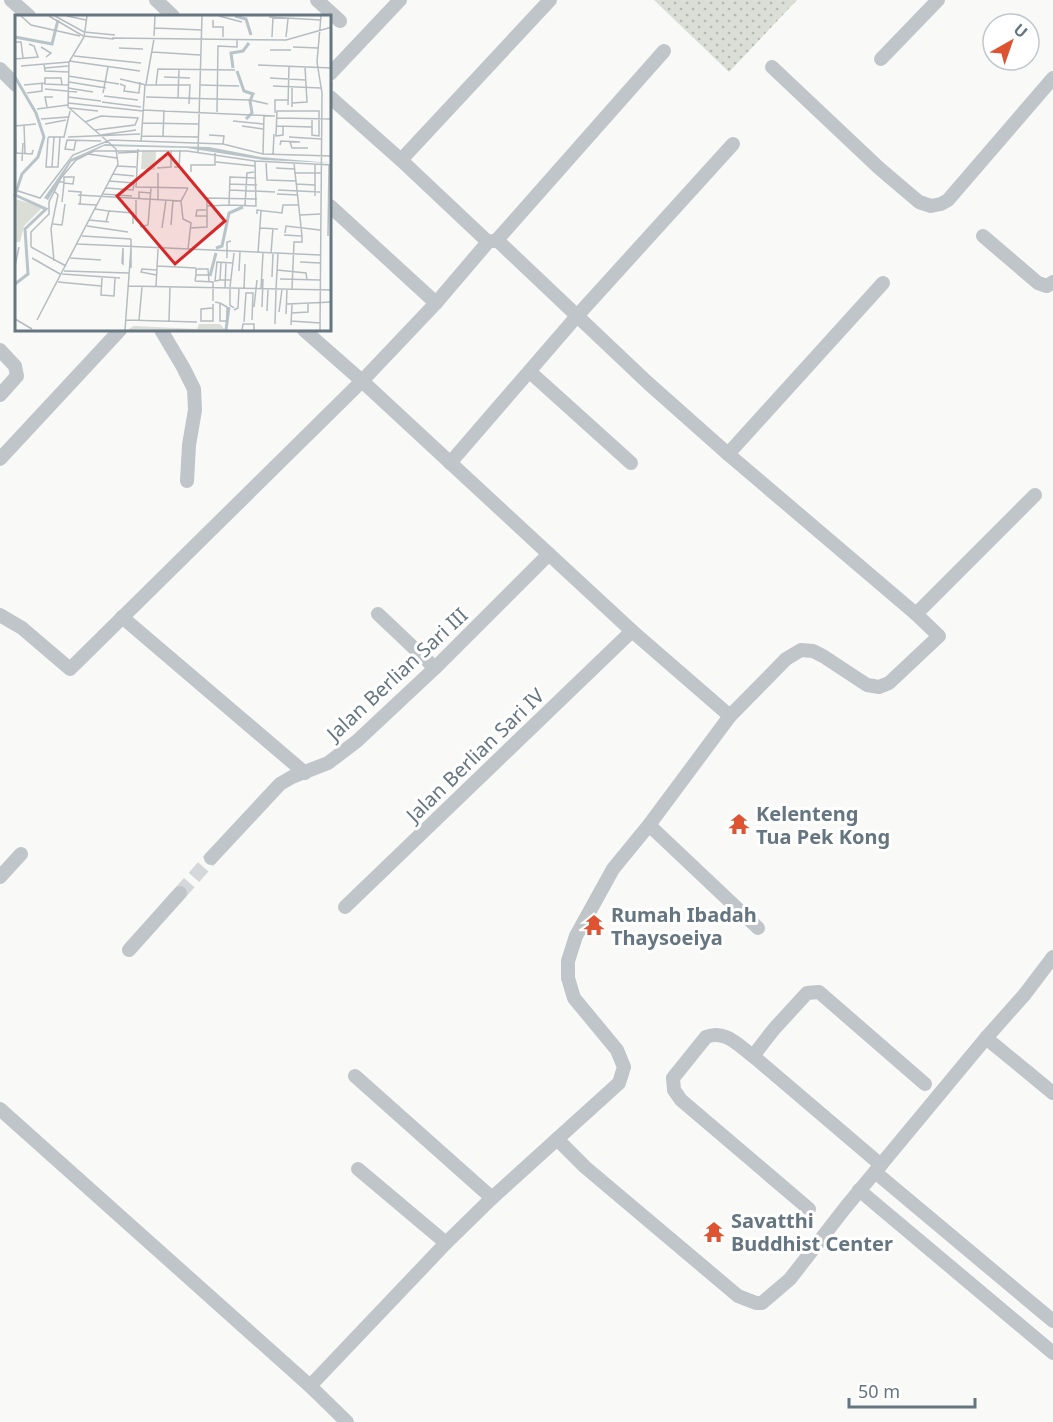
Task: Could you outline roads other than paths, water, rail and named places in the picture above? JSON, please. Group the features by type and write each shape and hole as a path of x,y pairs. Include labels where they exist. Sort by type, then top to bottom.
{"street":[{"path":"11,0 27,15"},
{"path":"156,0 172,15"},
{"path":"332,72 400,0"},
{"path":"400,160 550,0"},
{"path":"881,59 938,0"},
{"path":"332,16 340,21"},
{"path":"0,615 22,628 70,669 362,381 493,241 664,51"},
{"path":"772,67 879,168 920,202 931,206 948,200 1053,78"},
{"path":"310,1386 446,1243 492,1198 619,1083 624,1067 617,1050 574,998 568,978 568,961 576,936 613,870 730,716 786,659 801,650 813,651 867,685 879,687 890,684 939,636 728,454 577,316 332,99"},
{"path":"450,463 577,316 733,144"},
{"path":"332,208 436,303"},
{"path":"983,236 1038,284 1047,286 1053,282"},
{"path":"728,454 883,283"},
{"path":"0,459 118,332"},
{"path":"161,332 194,389 195,410 189,445 187,481"},
{"path":"306,332 632,632 730,716"},
{"path":"0,350 15,366 17,376 0,395"},
{"path":"530,372 631,463"},
{"path":"916,614 1035,495"},
{"name":"Jalan Berlian Sari III","path":"212,858 280,784 328,763 357,741 435,668 549,554"},
{"path":"378,614 435,668"},
{"path":"122,618 305,772"},
{"name":"Jalan Berlian Sari IV","path":"345,907 632,632"},
{"path":"649,825 758,928"},
{"path":"0,877 21,854"},
{"path":"129,950 180,893"},
{"path":"557,1139 585,1167 738,1296 756,1304 762,1303 790,1279 860,1190 1025,994 1053,957"},
{"path":"753,1056 807,993 819,992 925,1084"},
{"path":"809,1209 681,1100 674,1090 673,1078 706,1037 713,1034 725,1035 753,1056 1053,1321"},
{"path":"986,1038 1053,1093"},
{"path":"355,1076 492,1198"},
{"path":"0,1108 310,1386 347,1422"},
{"path":"357,1169 446,1243"},
{"path":"860,1190 1053,1353"}],"tunnel":[{"path":"180,893 211,858"}],"place":[{"name":"Kelenteng Tua Pek Kong","path":"739,824"},
{"name":"Rumah Ibadah Thaysoeiya","path":"594,925"},
{"name":"Savatthi Buddhist Center","path":"714,1232"}]}
